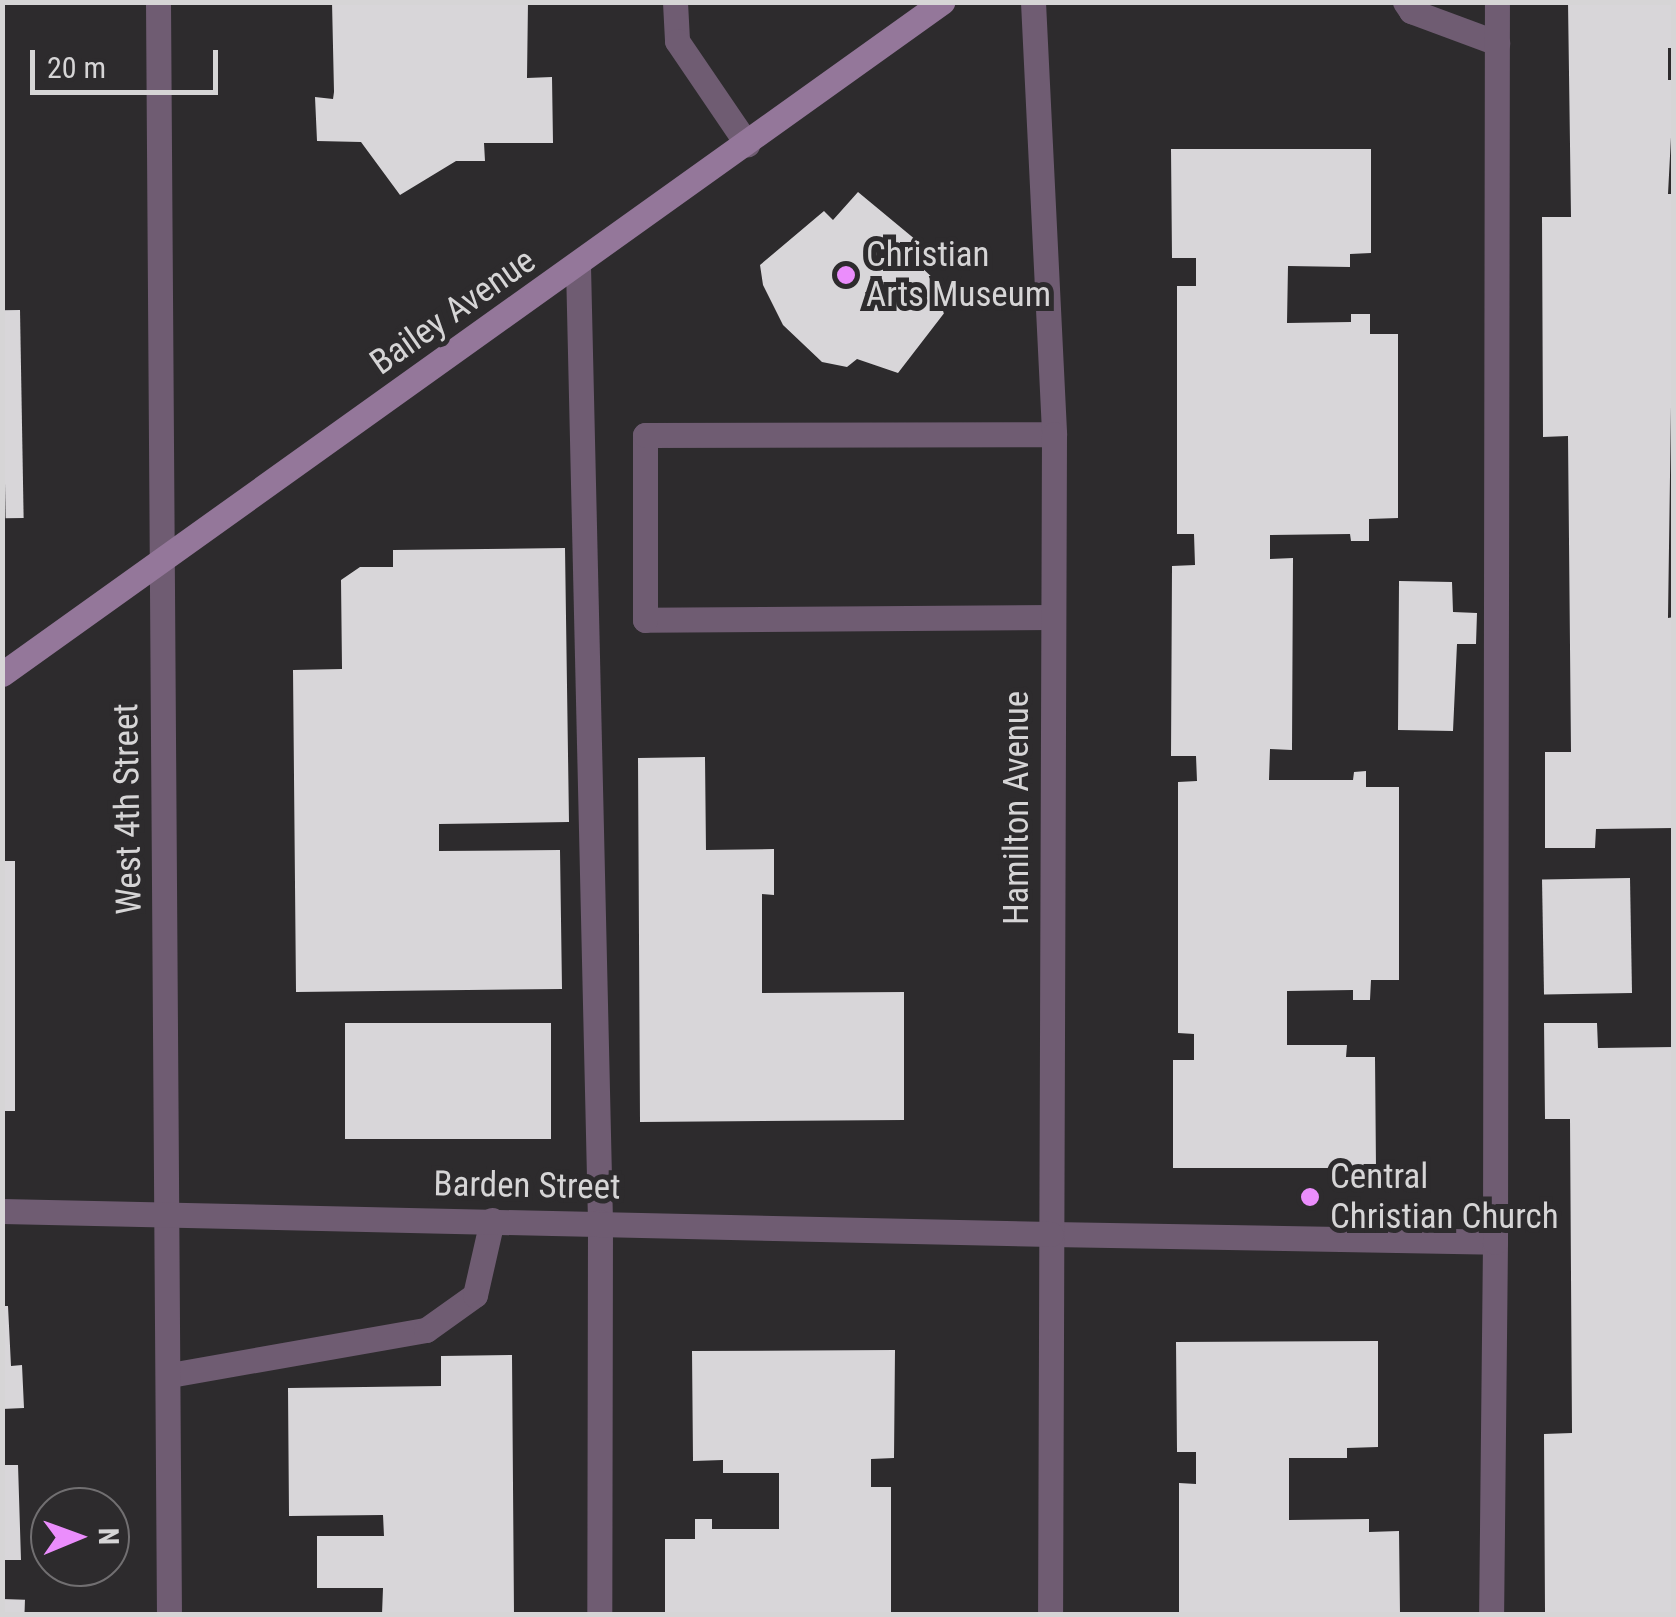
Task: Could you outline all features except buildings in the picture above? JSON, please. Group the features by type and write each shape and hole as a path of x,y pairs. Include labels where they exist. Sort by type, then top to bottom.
{"street":[{"name":"West 4th Street","path":"158,2 159,565 170,1212 169,1614"},
{"path":"675,2 677,40 746,144"},
{"name":"Bailey Avenue","path":"2,674 578,266 942,2"},
{"name":"Hamilton Avenue","path":"1033,2 1054,434 1050,1614"},
{"path":"1405,2 1411,11 1497,43"},
{"path":"1491,1614 1497,2"},
{"path":"578,266 600,1222 598,1614"},
{"path":"1053,617 644,620 646,435 1054,434"},
{"name":"Barden Street","path":"2,1211 1495,1242"},
{"path":"170,1375 426,1330 475,1295 492,1220"}],"place":[{"name":"Christian Arts Museum","path":"846,275"},
{"name":"Central Christian Church","path":"1310,1197"}]}
